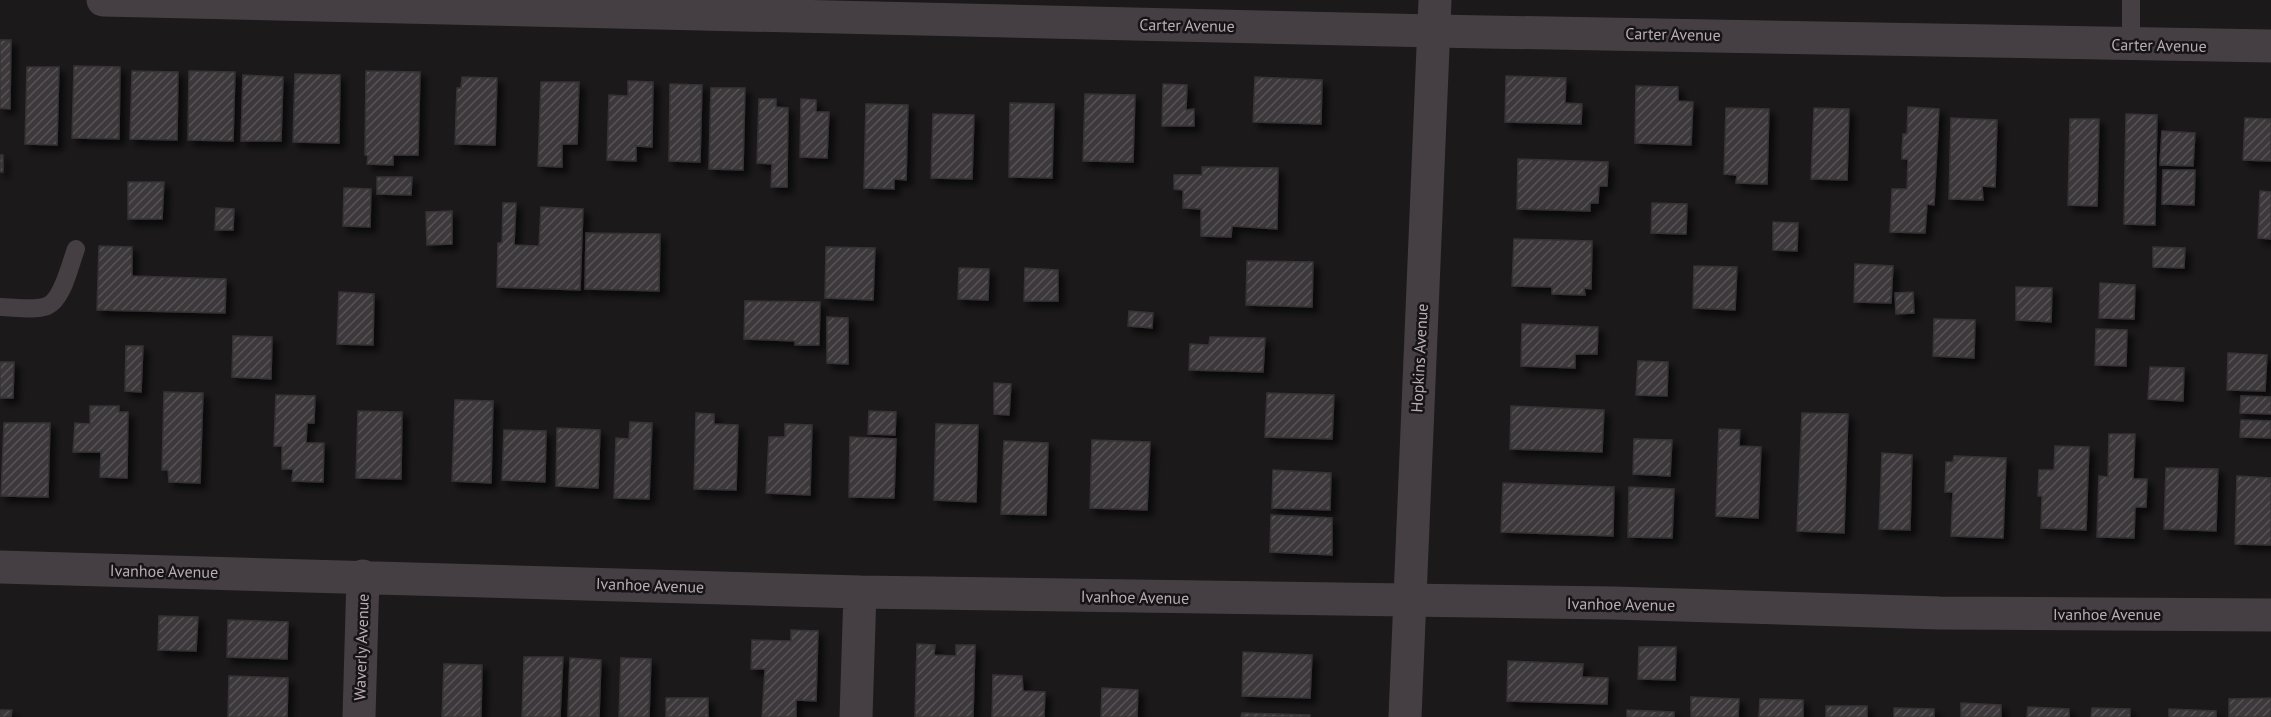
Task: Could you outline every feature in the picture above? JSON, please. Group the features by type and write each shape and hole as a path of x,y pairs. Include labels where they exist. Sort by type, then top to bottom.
{"street":[{"name":"Carter Avenue","path":"102,0 1435,15 2131,44 2271,46"},
{"name":"Hopkins Avenue","path":"1405,717 1408,601 1435,15"},
{"name":"Ivanhoe Avenue","path":"0,567 860,592 1614,603 1939,613 2271,615"},
{"name":"Waverly Avenue","path":"359,717 363,576"},
{"path":"856,717 860,592"}],"lane":[{"path":"2131,0 2131,44"},
{"path":"0,307 40,308 56,300 76,249"}],"building":[{"path":"0,40 11,40 10,109 0,108"},
{"path":"74,66 120,67 119,139 72,138"},
{"path":"27,67 59,67 57,145 25,144"},
{"path":"132,71 178,72 177,140 130,139"},
{"path":"189,71 235,72 233,141 188,140"},
{"path":"366,71 420,72 418,155 393,155 393,165 367,164 368,156 365,155"},
{"path":"295,74 340,75 339,143 293,142"},
{"path":"243,75 283,77 281,141 241,141"},
{"path":"1506,76 1566,78 1565,103 1582,104 1581,124 1505,122"},
{"path":"462,77 497,78 495,145 455,144 457,88 461,88"},
{"path":"1255,77 1322,80 1321,124 1253,122"},
{"path":"628,81 653,82 652,147 636,146 636,161 607,160 609,95 628,96"},
{"path":"541,82 579,82 577,144 562,144 562,167 538,166"},
{"path":"670,84 702,85 700,162 669,161"},
{"path":"1163,84 1187,85 1186,110 1194,109 1194,126 1162,126"},
{"path":"1636,86 1678,87 1678,101 1693,102 1691,145 1635,143"},
{"path":"711,88 745,88 743,170 709,169"},
{"path":"1085,94 1135,95 1133,162 1083,161"},
{"path":"759,99 776,99 776,107 788,108 787,187 771,187 772,164 757,163"},
{"path":"801,99 816,100 816,112 829,112 827,158 800,157"},
{"path":"1010,103 1054,104 1052,178 1009,177"},
{"path":"866,104 908,105 906,180 894,179 894,189 864,188"},
{"path":"1908,107 1939,109 1934,205 1927,204 1925,233 1890,232 1892,189 1907,189 1908,159 1902,159 1902,150 1903,134 1907,134"},
{"path":"1726,108 1769,109 1767,184 1736,183 1737,175 1724,174"},
{"path":"1814,108 1849,109 1847,180 1811,179"},
{"path":"933,114 974,115 972,179 931,178"},
{"path":"2126,114 2157,115 2155,225 2124,224"},
{"path":"1951,118 1997,120 1995,187 1982,186 1983,200 1949,199"},
{"path":"2245,118 2271,119 2271,161 2243,160"},
{"path":"2070,119 2099,119 2097,206 2068,205"},
{"path":"2162,131 2195,133 2193,166 2160,165"},
{"path":"0,155 3,155 3,172 0,172"},
{"path":"1518,159 1608,162 1607,186 1599,186 1598,203 1590,203 1590,211 1517,209"},
{"path":"1202,167 1278,168 1277,229 1232,226 1231,237 1201,236 1201,209 1183,208 1183,190 1174,189 1174,175 1202,175"},
{"path":"2163,170 2195,170 2194,205 2162,204"},
{"path":"377,177 412,177 411,195 377,194"},
{"path":"128,182 164,182 162,219 128,219"},
{"path":"344,188 371,189 370,227 343,226"},
{"path":"2260,191 2271,192 2271,239 2258,238"},
{"path":"503,203 516,203 514,245 539,246 541,207 583,209 580,290 497,287 498,243 502,243"},
{"path":"1652,203 1687,204 1686,234 1651,233"},
{"path":"216,208 234,209 233,230 215,230"},
{"path":"452,211 452,244 427,245 426,212"},
{"path":"1773,222 1798,223 1797,251 1773,250"},
{"path":"586,233 660,234 659,291 585,289"},
{"path":"1514,239 1592,241 1591,289 1584,288 1585,295 1552,294 1552,287 1512,286"},
{"path":"99,246 132,247 132,276 226,279 225,313 97,310"},
{"path":"826,247 875,248 873,300 825,298"},
{"path":"2153,247 2185,248 2184,268 2153,267"},
{"path":"1247,261 1313,262 1312,307 1246,305"},
{"path":"1855,264 1893,266 1891,303 1854,302"},
{"path":"1694,266 1737,267 1735,310 1693,308"},
{"path":"959,268 989,269 988,300 958,299"},
{"path":"1025,268 1058,270 1058,301 1024,301"},
{"path":"2100,283 2135,285 2134,319 2099,318"},
{"path":"2016,287 2052,288 2051,322 2016,320"},
{"path":"339,292 374,294 373,345 337,344"},
{"path":"1913,292 1914,313 1896,314 1895,293"},
{"path":"745,301 820,302 819,345 795,345 795,341 744,339"},
{"path":"1129,311 1153,313 1152,328 1128,326"},
{"path":"827,317 848,318 848,364 827,363"},
{"path":"1934,319 1975,320 1974,358 1933,356"},
{"path":"1522,324 1598,327 1597,354 1575,354 1575,368 1521,366"},
{"path":"2096,329 2127,330 2126,366 2095,365"},
{"path":"233,336 272,337 271,379 232,377"},
{"path":"1210,337 1265,338 1263,372 1189,370 1190,344 1209,345"},
{"path":"126,346 143,346 141,392 125,391"},
{"path":"2228,353 2267,355 2265,391 2227,390"},
{"path":"1638,361 1668,362 1667,396 1636,395"},
{"path":"0,362 14,362 13,398 0,398"},
{"path":"2150,367 2184,368 2183,401 2148,399"},
{"path":"994,383 1011,384 1009,415 994,414"},
{"path":"164,392 203,393 200,483 169,482 168,470 162,470"},
{"path":"1267,393 1334,395 1332,439 1265,437"},
{"path":"276,395 315,396 314,423 307,423 306,443 324,443 323,482 292,481 293,469 282,469 282,446 274,446"},
{"path":"2241,396 2271,397 2271,414 2240,413"},
{"path":"455,400 493,401 491,483 452,481"},
{"path":"90,406 119,406 119,412 128,412 127,478 100,477 101,452 73,452 75,423 90,424"},
{"path":"1511,406 1604,410 1602,452 1510,449"},
{"path":"358,411 402,412 401,479 356,478"},
{"path":"869,411 896,412 895,435 868,434"},
{"path":"696,413 714,414 714,424 738,425 736,490 694,489"},
{"path":"1802,413 1848,414 1844,533 1797,531"},
{"path":"2241,420 2271,421 2271,438 2240,437"},
{"path":"630,422 652,423 649,499 614,498 616,438 629,439"},
{"path":"4,423 50,423 48,497 1,496"},
{"path":"785,424 812,425 810,495 766,493 769,437 785,437"},
{"path":"936,424 978,425 976,502 934,500"},
{"path":"557,428 600,430 598,488 556,486"},
{"path":"1719,429 1740,430 1739,446 1761,447 1758,518 1716,516"},
{"path":"504,430 546,431 545,482 502,480"},
{"path":"2109,434 2135,434 2133,479 2147,479 2146,507 2135,507 2134,538 2097,537 2099,476 2108,477"},
{"path":"850,437 896,439 894,498 849,497"},
{"path":"1634,439 1672,440 1670,476 1633,474"},
{"path":"1092,440 1150,442 1147,510 1090,508"},
{"path":"1004,441 1048,443 1046,515 1001,514"},
{"path":"2055,446 2089,447 2086,530 2041,528 2042,496 2038,496 2039,470 2054,470"},
{"path":"1882,453 1912,455 1910,530 1879,529"},
{"path":"1954,456 2006,458 2003,538 1951,536 1953,492 1945,492 1946,462 1953,462"},
{"path":"2166,468 2218,469 2216,531 2164,529"},
{"path":"1273,470 1331,473 1330,510 1272,508"},
{"path":"2237,476 2271,478 2271,545 2235,544"},
{"path":"1503,483 1614,487 1613,536 1501,532"},
{"path":"1629,487 1674,489 1672,538 1628,537"},
{"path":"1271,515 1332,518 1332,555 1270,552"},
{"path":"159,616 198,617 196,651 158,650"},
{"path":"228,620 288,622 287,659 227,657"},
{"path":"791,630 818,631 816,701 796,700 796,717 762,717 765,669 751,669 752,640 791,641"},
{"path":"917,644 935,645 934,655 956,656 956,645 975,645 973,717 915,717"},
{"path":"1639,647 1676,647 1675,680 1638,679"},
{"path":"1243,652 1312,655 1310,698 1242,696"},
{"path":"524,657 563,657 560,717 522,717"},
{"path":"570,658 601,660 599,717 568,717"},
{"path":"621,658 651,659 649,717 619,717"},
{"path":"1508,661 1583,664 1582,677 1608,678 1607,704 1507,701"},
{"path":"444,664 482,665 481,717 442,717"},
{"path":"993,675 1022,676 1023,691 1045,692 1044,717 992,717"},
{"path":"229,676 288,678 287,717 228,717"},
{"path":"1102,688 1138,690 1137,717 1101,717"},
{"path":"1691,697 1739,699 1738,717 1691,717"},
{"path":"666,698 708,698 708,717 666,717"},
{"path":"2271,698 2271,717 2229,717 2229,699"},
{"path":"1760,699 1803,700 1803,717 1759,717"},
{"path":"1961,703 2001,705 2001,717 1961,717"},
{"path":"1826,706 1867,706 1867,717 1826,717"},
{"path":"2028,707 2069,709 2069,717 2027,717"},
{"path":"1894,708 1934,709 1934,717 1894,717"},
{"path":"2092,708 2130,709 2130,717 2091,717"},
{"path":"2169,709 2216,711 2216,717 2169,717"},
{"path":"0,710 12,710 11,717 0,717"},
{"path":"1627,710 1674,712 1674,717 1627,717"},
{"path":"1242,713 1310,715 1310,717 1241,717"}]}
